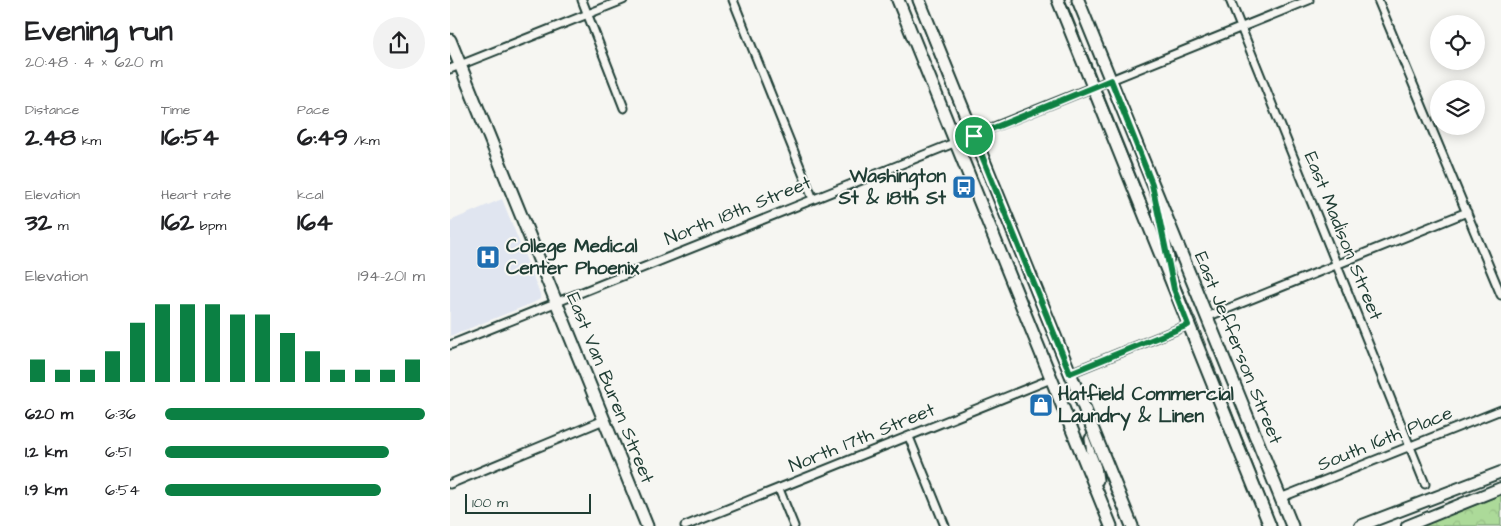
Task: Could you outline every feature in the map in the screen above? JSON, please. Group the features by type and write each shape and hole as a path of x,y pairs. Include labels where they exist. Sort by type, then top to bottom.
{"main road":[{"path":"898,0 1111,526"},
{"path":"903,0 908,24"},
{"path":"919,0 1132,526"},
{"name":"East Jefferson Street","path":"1058,0 1270,526"},
{"name":"East Jefferson Street","path":"1078,0 1292,526"},
{"name":"East Van Buren Street","path":"450,40 455,67 557,302 647,526"},
{"name":"East Jefferson Street","path":"1152,184 1174,289"},
{"path":"1085,410 1100,499"},
{"path":"1361,525 1501,472"},
{"path":"1407,526 1501,488"}],"street":[{"path":"582,0 624,108"},
{"path":"455,67 623,0"},
{"path":"733,0 813,199"},
{"name":"East Madison Street","path":"1230,0 1425,484"},
{"name":"North 18th Street","path":"450,345 1309,0"},
{"path":"1378,0 1501,295"},
{"path":"1207,317 1467,212"},
{"path":"1070,373 1188,325"},
{"name":"North 17th Street","path":"685,526 1051,378"},
{"name":"South 16th Place","path":"1280,498 1501,410"},
{"path":"450,484 604,420"},
{"path":"909,437 945,526"},
{"path":"779,489 794,526"}],"shaded area":[{"name":"College Medical Center Phoenix","path":"502,199 540,294 540,299 450,336 450,221"}],"green space":[{"path":"1501,495 1501,526 1422,526"}],"tram line":[{"path":"912,0 1125,526"},
{"path":"1064,0 1166,252 1197,323 1277,526"}],"place":[{"name":"Washington St & 18th St","path":"964,187"},
{"name":"College Medical Center Phoenix","path":"488,257"},
{"name":"Hatfield Commercial Laundry & Linen","path":"1041,405"}],"route":[{"path":"1111,80 1152,184 1174,289 1188,325 1070,373 974,136 1111,80"}]}
